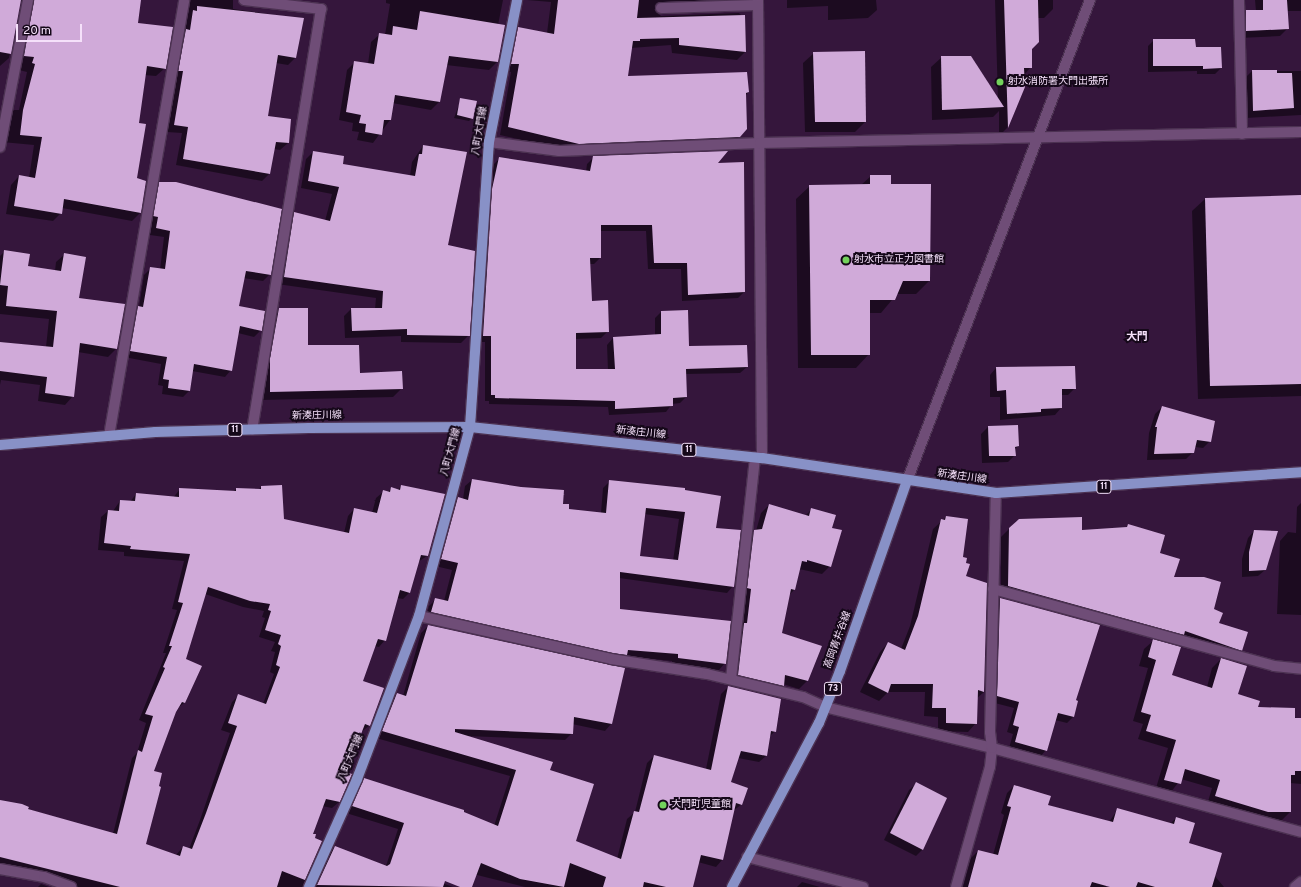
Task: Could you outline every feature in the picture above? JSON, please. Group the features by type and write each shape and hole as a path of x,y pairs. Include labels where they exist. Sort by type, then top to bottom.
{"main road":[{"name":"八町大門線","path":"309,887 356,779 419,616 470,427 489,142 518,0"},
{"name":"新湊庄川線","path":"0,445 109,436 252,429 470,427 758,457 907,481 996,493 1301,472"},
{"name":"高岡青井谷線","path":"732,887 826,707 907,481"}],"street":[{"path":"0,147 28,0"},
{"path":"109,436 184,0"},
{"path":"244,0 321,9 252,429"},
{"path":"907,481 1090,0"},
{"path":"1239,0 1242,134"},
{"path":"661,8 758,2 760,143 758,457 732,679"},
{"path":"489,142 559,151 760,143 1301,132"},
{"path":"956,887 990,767 992,748 990,732 996,493"},
{"path":"993,589 1274,666 1301,669"},
{"path":"419,616 611,659 732,679 803,696 826,707 992,748 1301,832"},
{"path":"747,857 863,887"},
{"path":"0,869 44,877 71,887"},
{"path":"1295,887 1301,882"}],"building":[{"path":"0,0 21,0 11,54 0,52"},
{"path":"34,0 141,0 138,23 173,27 166,69 147,66 139,123 146,124 137,178 146,181 141,213 64,199 62,214 14,206 19,175 35,178 42,137 20,135 23,110 35,64 32,63 34,57 24,56"},
{"path":"558,0 639,0 637,18 745,15 746,52 679,45 679,38 640,39 640,41 633,41 628,76 747,72 749,92 746,93 747,129 740,137 579,144 508,127 519,64 511,64 518,27 554,34"},
{"path":"1004,0 1038,0 1039,42 1032,49 1032,68 1024,68 1025,87 1008,128"},
{"path":"1263,0 1287,0 1289,29 1246,31 1246,10 1263,10"},
{"path":"197,6 304,18 296,58 278,55 268,116 291,119 289,143 276,142 270,174 183,159 188,127 174,125 183,71 178,71 186,29 190,30 193,10 197,11"},
{"path":"420,11 505,25 498,62 449,56 440,102 395,95 391,120 384,120 382,135 365,132 366,124 359,123 361,115 346,112 354,61 374,64 379,33 392,35 393,26 417,30"},
{"path":"1153,39 1195,39 1196,47 1221,47 1222,68 1203,69 1203,66 1153,66"},
{"path":"865,51 866,122 815,122 813,52"},
{"path":"941,56 971,56 1004,107 942,110"},
{"path":"1252,70 1277,70 1277,73 1292,73 1294,108 1253,111"},
{"path":"460,98 477,101 473,119 457,115"},
{"path":"423,145 467,152 448,245 475,251 470,336 407,335 407,329 352,331 351,308 382,308 383,291 284,277 294,212 330,221 339,187 308,181 313,151 344,156 343,164 415,176 419,154 422,154"},
{"path":"728,151 718,163 744,162 745,292 688,295 687,263 654,263 652,225 601,225 601,258 590,258 592,301 608,300 609,332 576,333 576,369 615,369 613,337 661,334 661,311 688,310 689,346 747,345 748,367 686,369 687,397 673,398 673,406 615,409 615,401 495,398 495,395 491,395 491,336 483,336 492,189 499,157 590,171 593,156"},
{"path":"870,175 891,175 891,184 931,184 930,281 903,281 895,300 870,300 870,355 811,355 809,185 870,184"},
{"path":"159,182 176,182 282,209 271,275 246,271 239,306 265,311 262,331 240,326 232,371 194,364 190,391 168,388 169,380 163,379 167,357 130,351 138,306 143,307 150,267 165,269 170,231 156,228 158,217 153,216"},
{"path":"1301,195 1301,384 1210,386 1205,198"},
{"path":"4,250 30,254 28,266 61,271 64,253 86,257 79,298 125,304 117,349 80,343 74,397 45,393 47,377 0,371 0,342 53,347 57,311 6,306 8,286 0,285"},
{"path":"279,308 308,308 308,345 359,345 360,373 402,371 403,389 270,392 270,358"},
{"path":"1075,366 1076,389 1062,389 1062,408 1041,409 1041,412 1007,414 1006,390 997,391 996,367"},
{"path":"1162,406 1215,421 1211,442 1197,440 1194,453 1154,454 1157,427 1155,427"},
{"path":"1018,425 1019,446 1015,447 1016,456 989,456 988,426"},
{"path":"472,479 521,487 564,490 563,504 569,504 569,509 606,513 609,480 685,488 685,490 721,496 716,528 741,530 734,587 620,572 620,609 731,621 726,664 678,658 678,654 628,650 627,655 612,653 431,612 435,598 448,601 458,563 441,559 458,497 468,500","holes":["646,508 685,512 678,560 640,556"]},
{"path":"282,485 284,519 349,533 354,508 377,513 383,490 390,492 391,487 400,490 401,485 445,494 428,556 421,555 410,593 400,590 386,641 378,639 363,681 384,688 370,726 365,724 346,772 352,774 340,802 326,799 313,834 316,834 315,838 322,841 305,880 282,871 277,887 120,887 0,857 0,800 22,804 29,807 28,809 117,834 138,750 142,752 153,716 145,714 165,668 163,667 172,646 169,646 183,603 178,602 190,554 130,549 131,546 104,543 108,510 119,511 120,500 135,501 136,493 179,497 179,488 236,491 236,488 261,489 261,486","holes":["208,587 250,601 270,604 268,610 271,611 265,630 281,635 278,644 281,646 276,665 280,667 266,704 238,694 228,723 237,726 206,813 192,849 183,846 180,856 146,844 161,787 159,786 162,773 154,771 176,712 182,702 185,703 202,666 186,659"]},
{"path":"769,504 809,516 811,508 836,515 832,528 842,530 831,567 807,560 807,562 802,561 795,590 791,589 782,633 822,646 808,681 785,675 784,686 738,675 744,623 747,623 751,589 747,588 754,530 762,529"},
{"path":"946,516 968,519 963,557 967,558 966,563 970,564 966,576 987,583 984,692 978,690 977,724 946,723 946,708 932,708 933,684 891,684 888,693 868,683 888,642 905,650 918,616 941,519 945,520"},
{"path":"1082,517 1082,530 1127,527 1128,524 1165,535 1160,553 1180,559 1174,577 1204,577 1221,582 1214,609 1223,613 1219,623 1248,632 1242,651 1185,631 1184,635 1008,586 1009,528 1019,519"},
{"path":"1254,530 1278,531 1266,570 1249,571 1249,552"},
{"path":"1000,598 1100,625 1076,700 1078,701 1074,717 1058,713 1047,751 1015,742 1019,727 1013,725 1019,702 997,696"},
{"path":"428,625 625,668 612,724 574,717 573,734 455,729 455,732 553,762 550,770 594,784 576,841 621,859 634,811 639,812 654,755 711,770 728,686 781,699 776,732 771,731 767,756 741,751 731,782 748,788 742,805 736,803 723,860 701,855 693,887 666,887 644,882 643,887 603,887 606,877 570,863 564,887 520,879 481,863 472,887 460,887 445,881 443,887 317,885 335,846 387,866 390,864 404,823 352,806 364,778 464,810 464,812 498,826 516,770 382,731 397,693 406,696"},
{"path":"1153,639 1181,647 1172,675 1212,688 1221,658 1247,666 1238,694 1260,701 1258,707 1295,708 1295,718 1301,718 1301,771 1295,771 1295,775 1291,775 1291,812 1268,812 1215,796 1220,780 1185,769 1181,784 1164,780 1176,740 1146,731 1151,715 1141,712 1156,660 1148,657"},
{"path":"916,782 947,798 923,850 890,833"},
{"path":"1014,785 1051,796 1048,805 1113,822 1117,808 1174,824 1176,817 1195,823 1189,843 1222,853 1212,887 1155,887 1138,882 1136,887 1110,887 1092,882 1090,887 968,887 978,850 998,855 1011,807 1007,806"}],"place":[{"name":"射水消防署大門出張所","path":"1000,82"},
{"name":"射水市立正力図書館","path":"846,260"},
{"name":"大門町児童館","path":"663,805"}],"district":[{"name":"大門","path":"1137,337"}]}
